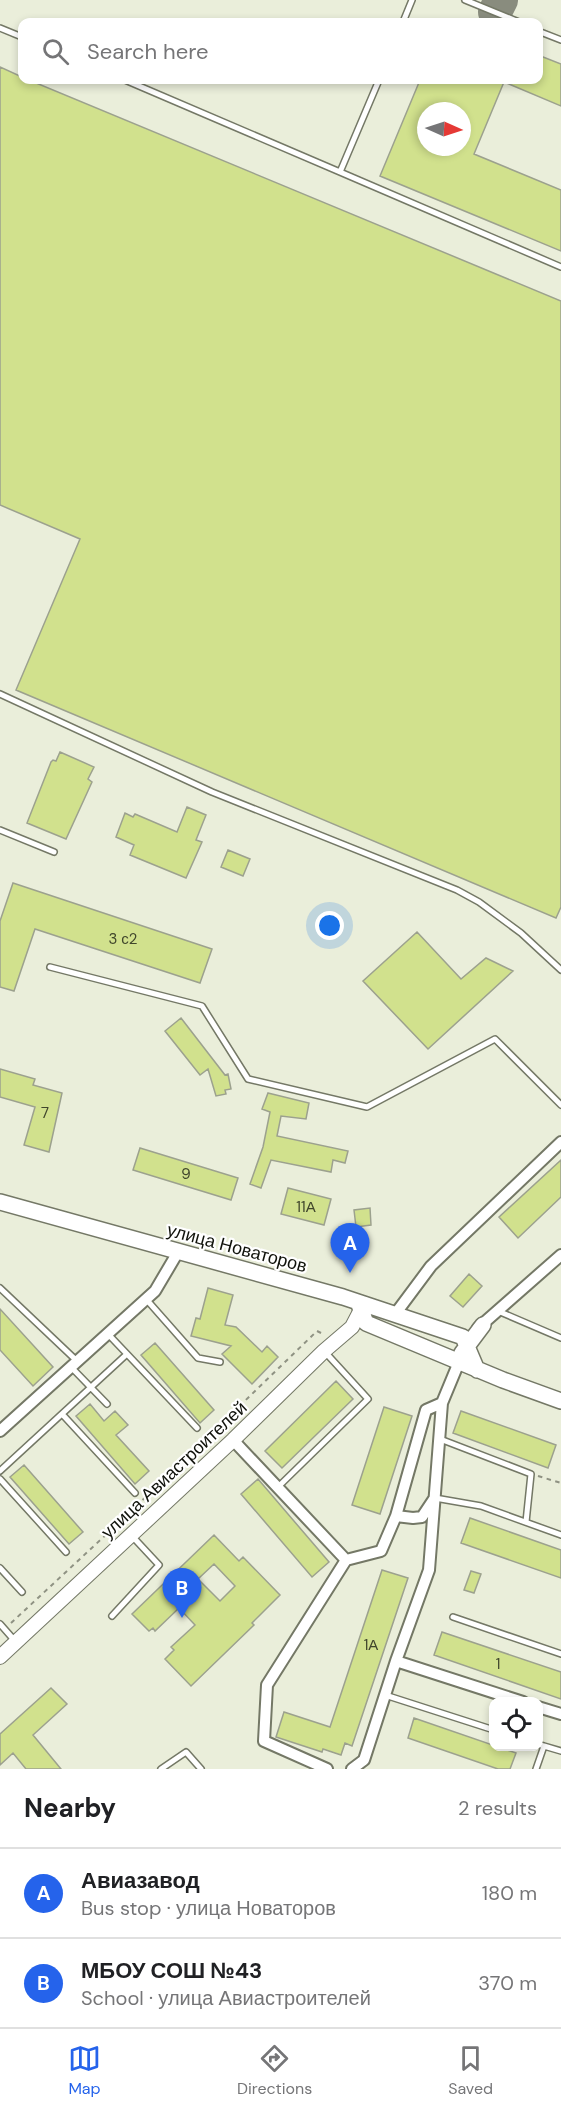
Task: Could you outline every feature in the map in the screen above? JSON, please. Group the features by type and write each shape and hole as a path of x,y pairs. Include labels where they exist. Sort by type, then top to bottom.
{"main road":[{"name":"улица Новаторов","path":"0,1202 396,1314 463,1337"},
{"path":"360,1305 366,1323 477,1370 561,1401"},
{"path":"444,1356 463,1353 483,1325"},
{"path":"463,1337 477,1370"}],"street":[{"path":"396,1314 431,1266 561,1142"},
{"path":"0,1431 155,1291 178,1252"},
{"path":"463,1337 483,1325 561,1255"},
{"name":"улица Авиастроителей","path":"0,1657 352,1327 360,1305"},
{"path":"352,1769 364,1760 429,1570 442,1403 459,1362"},
{"path":"327,1769 264,1740 267,1685 346,1560 381,1551 396,1516 426,1410 442,1403"},
{"path":"233,1440 346,1560"},
{"path":"396,1516 422,1517 435,1498"},
{"path":"396,1661 510,1697"},
{"path":"543,1709 561,1714"}],"lane":[{"path":"405,18 412,0"},
{"path":"465,0 509,18"},
{"path":"0,27 18,35"},
{"path":"543,33 561,40"},
{"path":"134,84 561,267"},
{"path":"340,172 377,84"},
{"path":"0,694 212,792 457,890 479,902 521,933 561,970"},
{"path":"0,830 54,852"},
{"path":"50,968 202,1006 248,1079 367,1107 495,1040 561,1105"},
{"path":"0,1288 74,1364 91,1388 108,1404"},
{"path":"146,1299 198,1358 220,1362"},
{"path":"498,1311 561,1338"},
{"path":"108,1334 197,1428"},
{"path":"278,1487 368,1399 324,1351"},
{"path":"0,1471 127,1354"},
{"path":"62,1414 135,1493"},
{"path":"438,1438 531,1474 526,1522"},
{"path":"0,1479 66,1552"},
{"path":"435,1498 481,1506 561,1535"},
{"path":"112,1616 159,1565 131,1535"},
{"path":"0,1568 22,1592"},
{"path":"453,1617 561,1654"},
{"path":"2,1626 16,1642"},
{"path":"385,1695 489,1728"},
{"path":"543,1746 561,1751"},
{"path":"536,1769 540,1751"},
{"path":"161,1769 186,1752 201,1769"}],"path":[{"path":"2,1626 124,1518 317,1331 326,1336"},
{"path":"531,1474 561,1483"}],"building":[{"path":"543,57 561,64 561,106 509,84 543,84"},
{"path":"0,67 18,75 18,84 39,84 561,301 561,907 556,918 16,690 80,539 0,505"},
{"path":"418,84 503,84 474,154 561,190 561,251 380,176"},
{"path":"60,752 94,767 88,779 92,782 66,839 27,823 51,762 56,761"},
{"path":"187,807 206,815 196,840 202,842 186,878 130,855 134,845 116,837 125,813 133,817 135,814 177,832"},
{"path":"228,850 250,859 243,876 221,867"},
{"path":"13,883 212,949 200,983 35,929 14,991 0,987 0,921"},
{"path":"417,932 461,979 486,958 513,971 428,1049 363,981"},
{"path":"181,1018 225,1075 228,1074 231,1089 225,1090 226,1094 216,1096 208,1069 200,1075 165,1031"},
{"path":"0,1069 35,1079 33,1085 62,1093 49,1152 24,1145 35,1107 0,1097"},
{"path":"268,1093 309,1103 306,1119 281,1116 277,1136 348,1151 345,1163 333,1160 331,1172 271,1160 261,1188 250,1184 263,1147 270,1112 262,1109"},
{"path":"140,1148 238,1178 231,1200 133,1170"},
{"path":"561,1160 561,1197 518,1238 499,1217"},
{"path":"288,1188 331,1199 324,1225 281,1214"},
{"path":"370,1208 371,1225 356,1227 354,1210"},
{"path":"469,1274 482,1286 463,1307 450,1296"},
{"path":"208,1288 233,1295 225,1325 236,1327 262,1352 267,1346 278,1357 252,1384 222,1354 231,1346 191,1336 196,1318 200,1319"},
{"path":"0,1309 53,1367 33,1386 0,1350"},
{"path":"155,1343 214,1410 200,1423 141,1355"},
{"path":"336,1381 353,1399 282,1468 265,1451"},
{"path":"90,1404 104,1421 115,1411 128,1425 116,1435 149,1471 135,1484 76,1416"},
{"path":"384,1407 412,1416 380,1514 352,1505"},
{"path":"461,1411 556,1445 548,1468 453,1433"},
{"path":"24,1465 83,1532 69,1544 10,1477"},
{"path":"258,1479 329,1562 312,1577 241,1494"},
{"path":"470,1518 561,1550 561,1578 461,1543"},
{"path":"214,1535 239,1561 243,1557 280,1595 252,1623 254,1625 191,1686 165,1659 174,1650 171,1647 195,1625 179,1608 155,1631 153,1628 149,1631 132,1614","holes":["214,1564 235,1586 220,1601 198,1579"]},
{"path":"382,1570 408,1578 352,1746 345,1743 341,1755 323,1749 322,1752 276,1737 284,1712 330,1727"},
{"path":"471,1571 481,1574 474,1593 464,1590"},
{"path":"442,1632 561,1672 561,1699 434,1655"},
{"path":"51,1688 67,1704 33,1735 61,1769 26,1769 13,1753 0,1765 0,1734"},
{"path":"414,1718 489,1744 489,1751 516,1753 510,1769 498,1769 408,1738"}],"taxiway":[{"path":"495,12 501,0"}],"place":[{"name":"Авиазавод","path":"350,1273"},
{"name":"МБОУ СОШ №43","path":"182,1618"}]}
